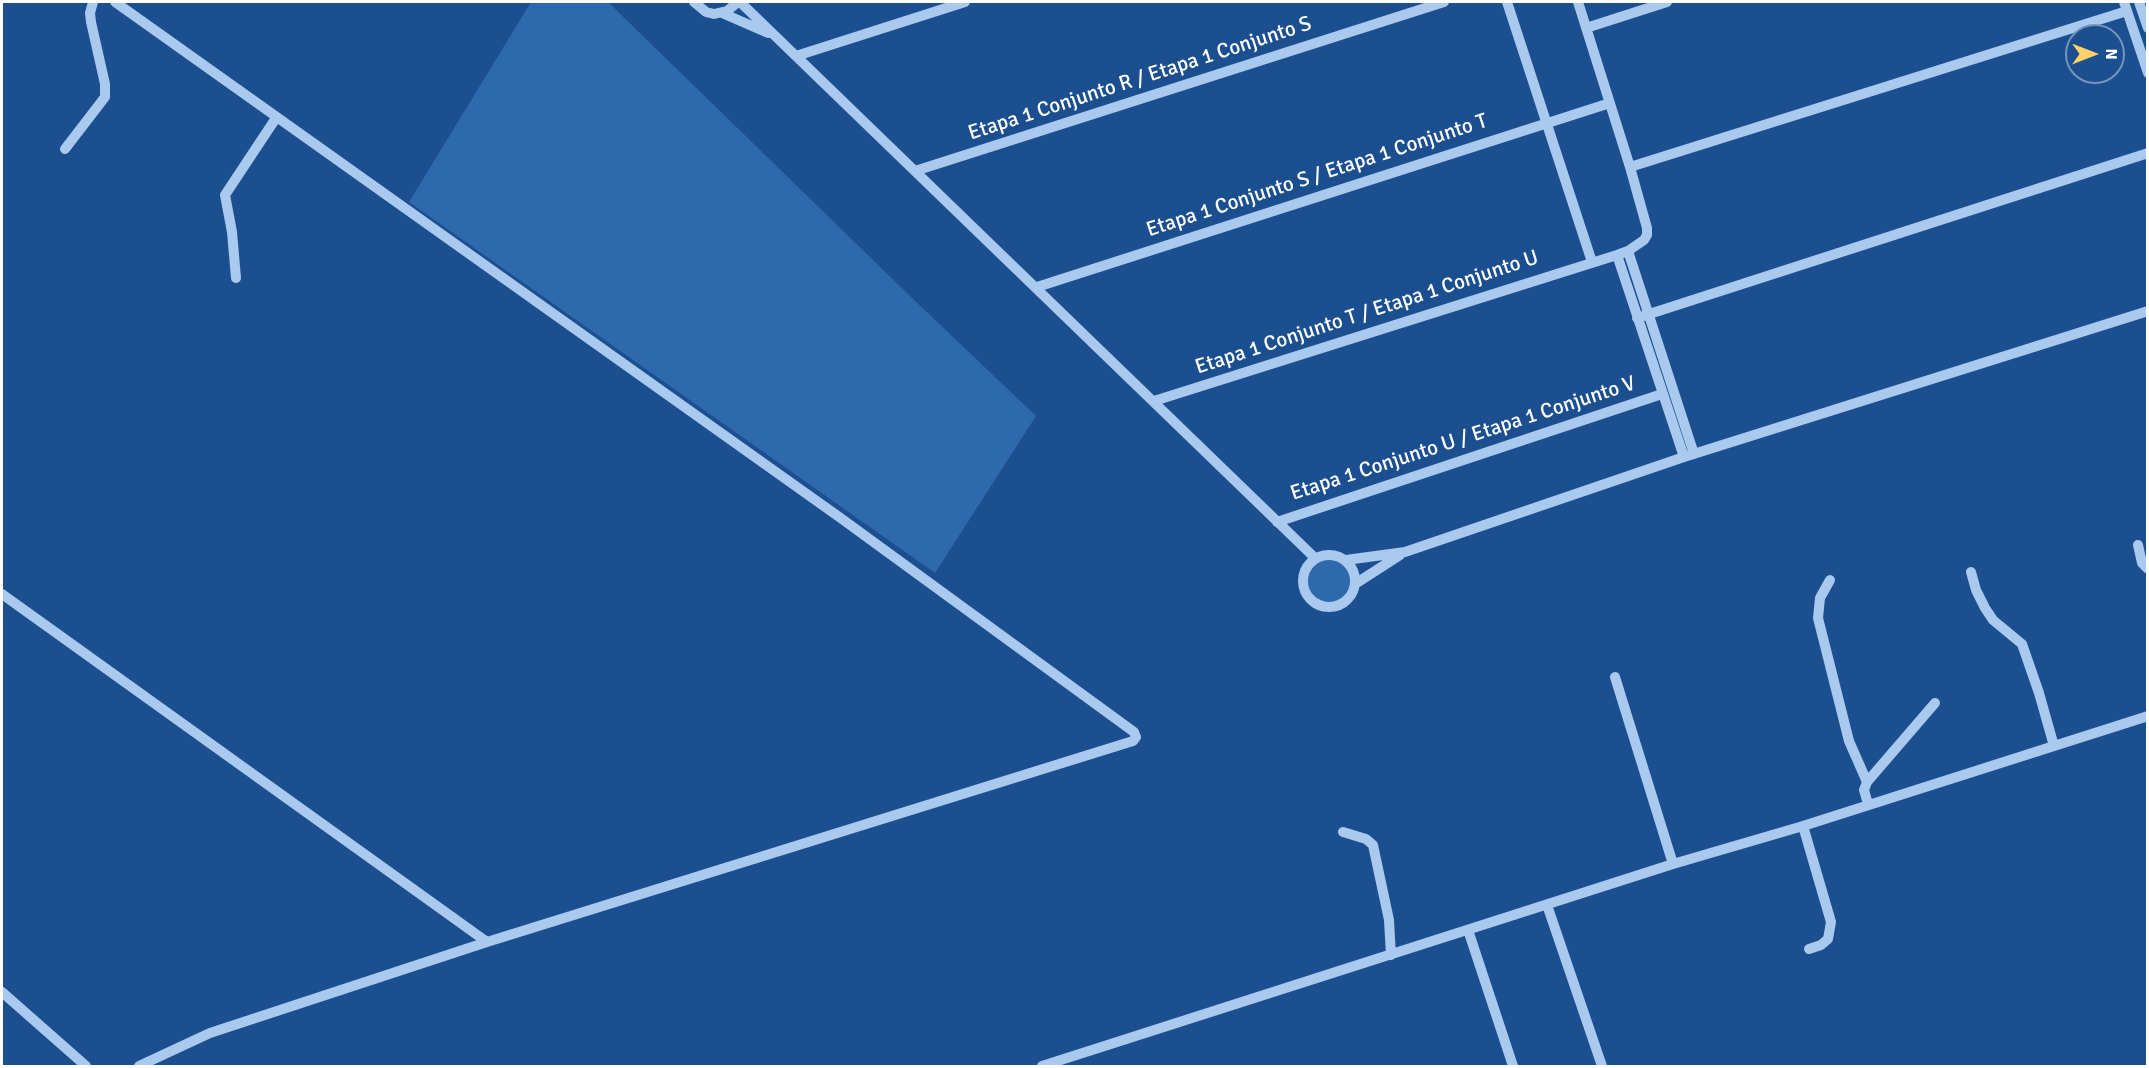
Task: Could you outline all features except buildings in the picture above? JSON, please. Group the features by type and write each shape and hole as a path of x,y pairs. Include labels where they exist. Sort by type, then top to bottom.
{"street":[{"path":"65,149 105,97 105,84 91,22 90,13 93,2"},
{"path":"115,2 852,526 1135,734 1133,741 486,942 210,1034 139,1066"},
{"path":"694,2 706,12 722,13 771,34"},
{"path":"722,13 739,2 1037,287 1315,558"},
{"path":"796,56 965,2"},
{"name":"Etapa 1 Conjunto R / Etapa 1 Conjunto S","path":"915,171 1444,2"},
{"path":"1507,2 1592,262"},
{"path":"1578,2 1630,167 1647,232 1644,240 1623,253"},
{"path":"1586,27 1667,2"},
{"path":"2139,2 2148,28"},
{"path":"1630,167 2125,6 2148,73"},
{"name":"Etapa 1 Conjunto S / Etapa 1 Conjunto T","path":"1037,287 1610,103"},
{"path":"236,278 232,232 225,195 276,118"},
{"path":"1637,318 2148,153"},
{"path":"1623,253 1650,314 1689,456"},
{"path":"1623,253 1637,318 1662,394 1689,456"},
{"name":"Etapa 1 Conjunto T / Etapa 1 Conjunto U","path":"1154,401 1623,253"},
{"path":"1346,560 1353,571 1355,584 1353,592 1342,604 1326,608 1318,605 1306,594 1303,586 1305,570 1315,558 1331,554 1346,560 1405,552 1689,456 2148,311"},
{"name":"Etapa 1 Conjunto U / Etapa 1 Conjunto V","path":"1277,522 1662,394"},
{"path":"2138,544 2142,563 2148,569"},
{"path":"1355,584 1405,552"},
{"path":"1971,572 1976,590 1993,620 2022,644 2054,746"},
{"path":"1830,580 1820,598 1818,618 1849,741 1867,782"},
{"path":"2,594 486,942"},
{"path":"1615,677 1673,864"},
{"path":"1868,804 1864,790 1867,782 1935,703"},
{"path":"1042,1066 1673,864 1803,826 2148,716"},
{"path":"1803,826 1831,922 1828,939 1821,945 1809,949"},
{"path":"1343,832 1366,838 1373,845 1389,920 1391,955"},
{"path":"1547,905 1602,1066"},
{"path":"1468,930 1513,1066"},
{"path":"2,992 86,1066"}],"shaded area":[{"path":"531,2 608,2 1036,416 935,573 409,202"},
{"path":"1329,560 1344,566 1350,581 1344,596 1329,602 1314,596 1308,581 1314,566"}]}
